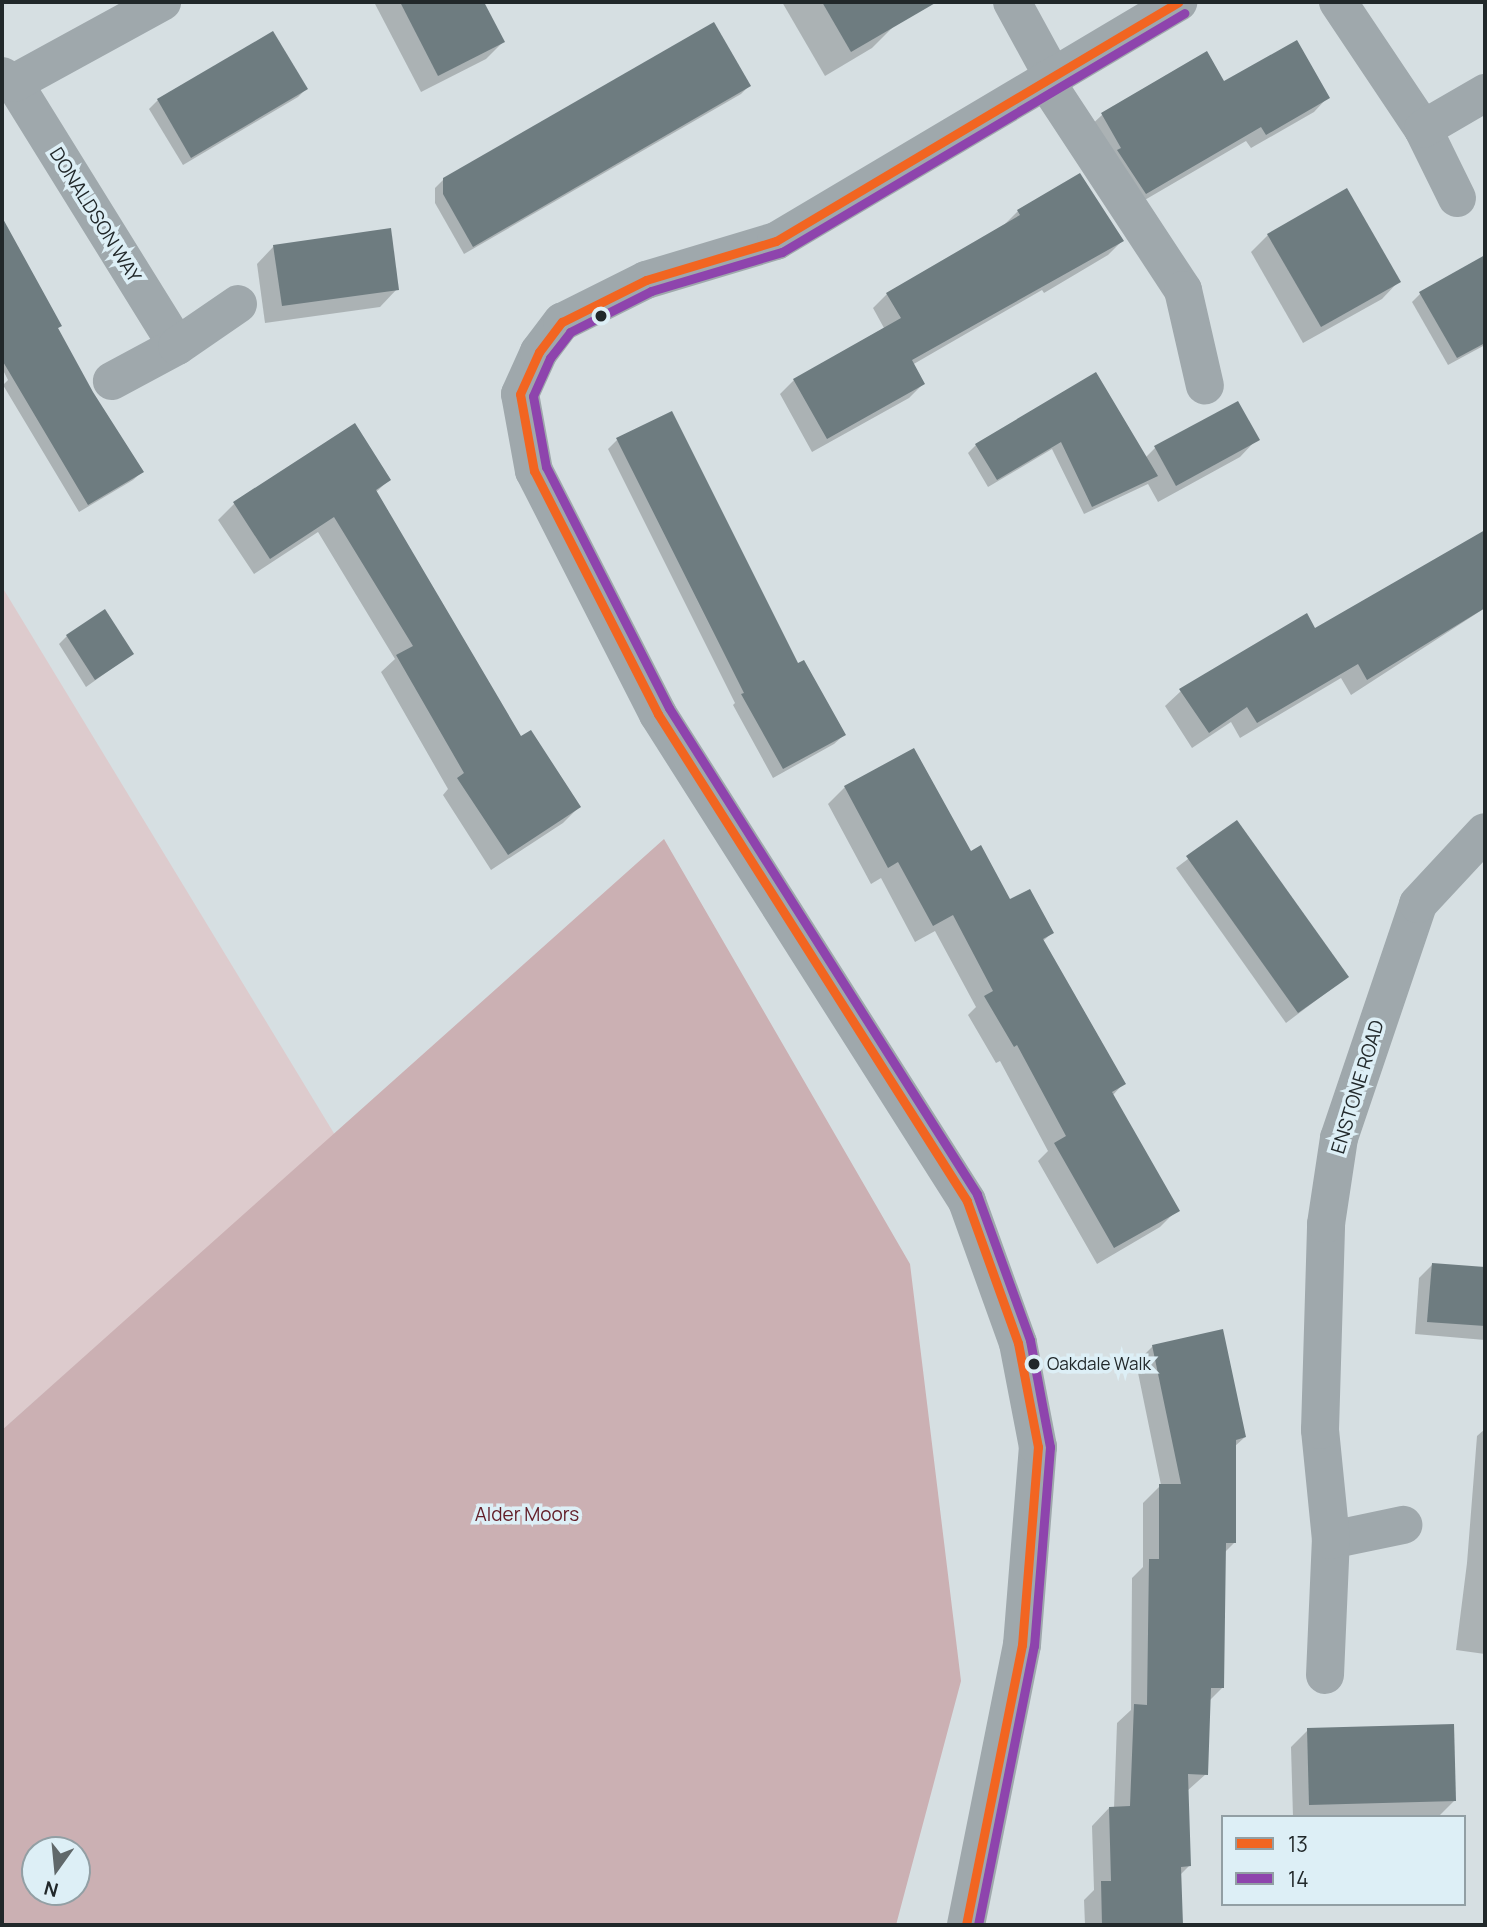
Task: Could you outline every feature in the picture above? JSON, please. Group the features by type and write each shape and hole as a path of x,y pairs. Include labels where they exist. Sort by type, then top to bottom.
{"street":[{"name":"DONALDSON WAY","path":"162,2 8,80 177,346"},
{"path":"1012,2 1049,77 1183,290 1205,386"},
{"path":"966,1925 1022,1645 1038,1447 1018,1343 967,1201 658,714 534,471 520,394 539,352 562,322 646,280 776,241 1178,2"},
{"path":"1338,2 1423,129 1457,198"},
{"path":"1423,129 1485,93"},
{"path":"112,381 177,346 238,304"},
{"name":"ENSTONE ROAD","path":"1325,1675 1331,1540 1320,1430 1326,1224 1339,1138 1418,904 1485,832"},
{"path":"1331,1540 1403,1525"}],"shaded area":[{"path":"4,590 335,1135 2,1430 2,591"}],"green space":[{"name":"Alder Moors","path":"664,839 910,1264 961,1681 896,1925 2,1925 2,1430"}],"building":[{"path":"400,2 484,2 505,42 438,76"},
{"path":"822,2 937,2 851,52"},
{"path":"714,22 751,86 473,247 443,194 443,178"},
{"path":"273,31 308,89 191,158 157,99"},
{"path":"1297,40 1330,98 1266,135 1261,127 1146,194 1117,150 1121,148 1101,113 1207,51 1224,81"},
{"path":"1080,173 1124,241 912,360 925,384 827,439 793,379 901,318 886,293 1020,215 1017,210"},
{"path":"1347,188 1401,282 1321,327 1267,234"},
{"path":"2,217 62,326 58,328 93,392 144,472 88,505 2,360"},
{"path":"391,228 399,290 282,306 273,245"},
{"path":"1485,255 1485,343 1457,358 1419,292"},
{"path":"1096,372 1158,476 1092,507 1061,442 997,480 975,444"},
{"path":"1238,401 1260,440 1176,486 1154,446"},
{"path":"672,411 798,663 804,660 846,735 783,769 741,694 744,693 616,438"},
{"path":"355,423 391,480 376,490 521,736 531,730 581,807 508,855 457,778 464,773 396,655 413,646 334,517 270,559 233,502"},
{"path":"1485,530 1485,608 1367,680 1358,664 1257,723 1247,707 1209,733 1179,689 1307,613 1315,628"},
{"path":"105,609 134,654 95,680 66,635"},
{"path":"914,748 971,851 981,845 1010,899 1030,889 1054,933 1043,939 1126,1084 1112,1092 1180,1211 1114,1248 1054,1143 1066,1136 1017,1045 1014,1047 984,996 993,991 953,915 933,926 898,862 888,868 844,786"},
{"path":"1237,820 1349,977 1298,1013 1186,856"},
{"path":"1432,1263 1485,1267 1485,1326 1427,1322"},
{"path":"1223,1329 1246,1437 1236,1440 1236,1543 1226,1543 1224,1688 1211,1688 1208,1775 1188,1774 1191,1866 1181,1867 1183,1925 1102,1925 1101,1881 1111,1881 1109,1807 1130,1806 1134,1704 1147,1705 1149,1559 1159,1559 1159,1484 1181,1484 1152,1345"},
{"path":"1454,1724 1456,1801 1309,1805 1307,1728"}],"transit line":[{"name":"13","path":"966,1925 1022,1645 1038,1447 1018,1343 967,1201 658,714 534,471 520,394 539,352 562,322 646,280 776,241 1178,2"},
{"name":"14","path":"978,1925 1034,1646 1050,1447 1030,1340 977,1194 669,708 546,467 533,396 550,358 570,332 651,291 782,252 1184,13"}],"place":[{"name":"Oakdale Walk","path":"1034,1364"}]}
